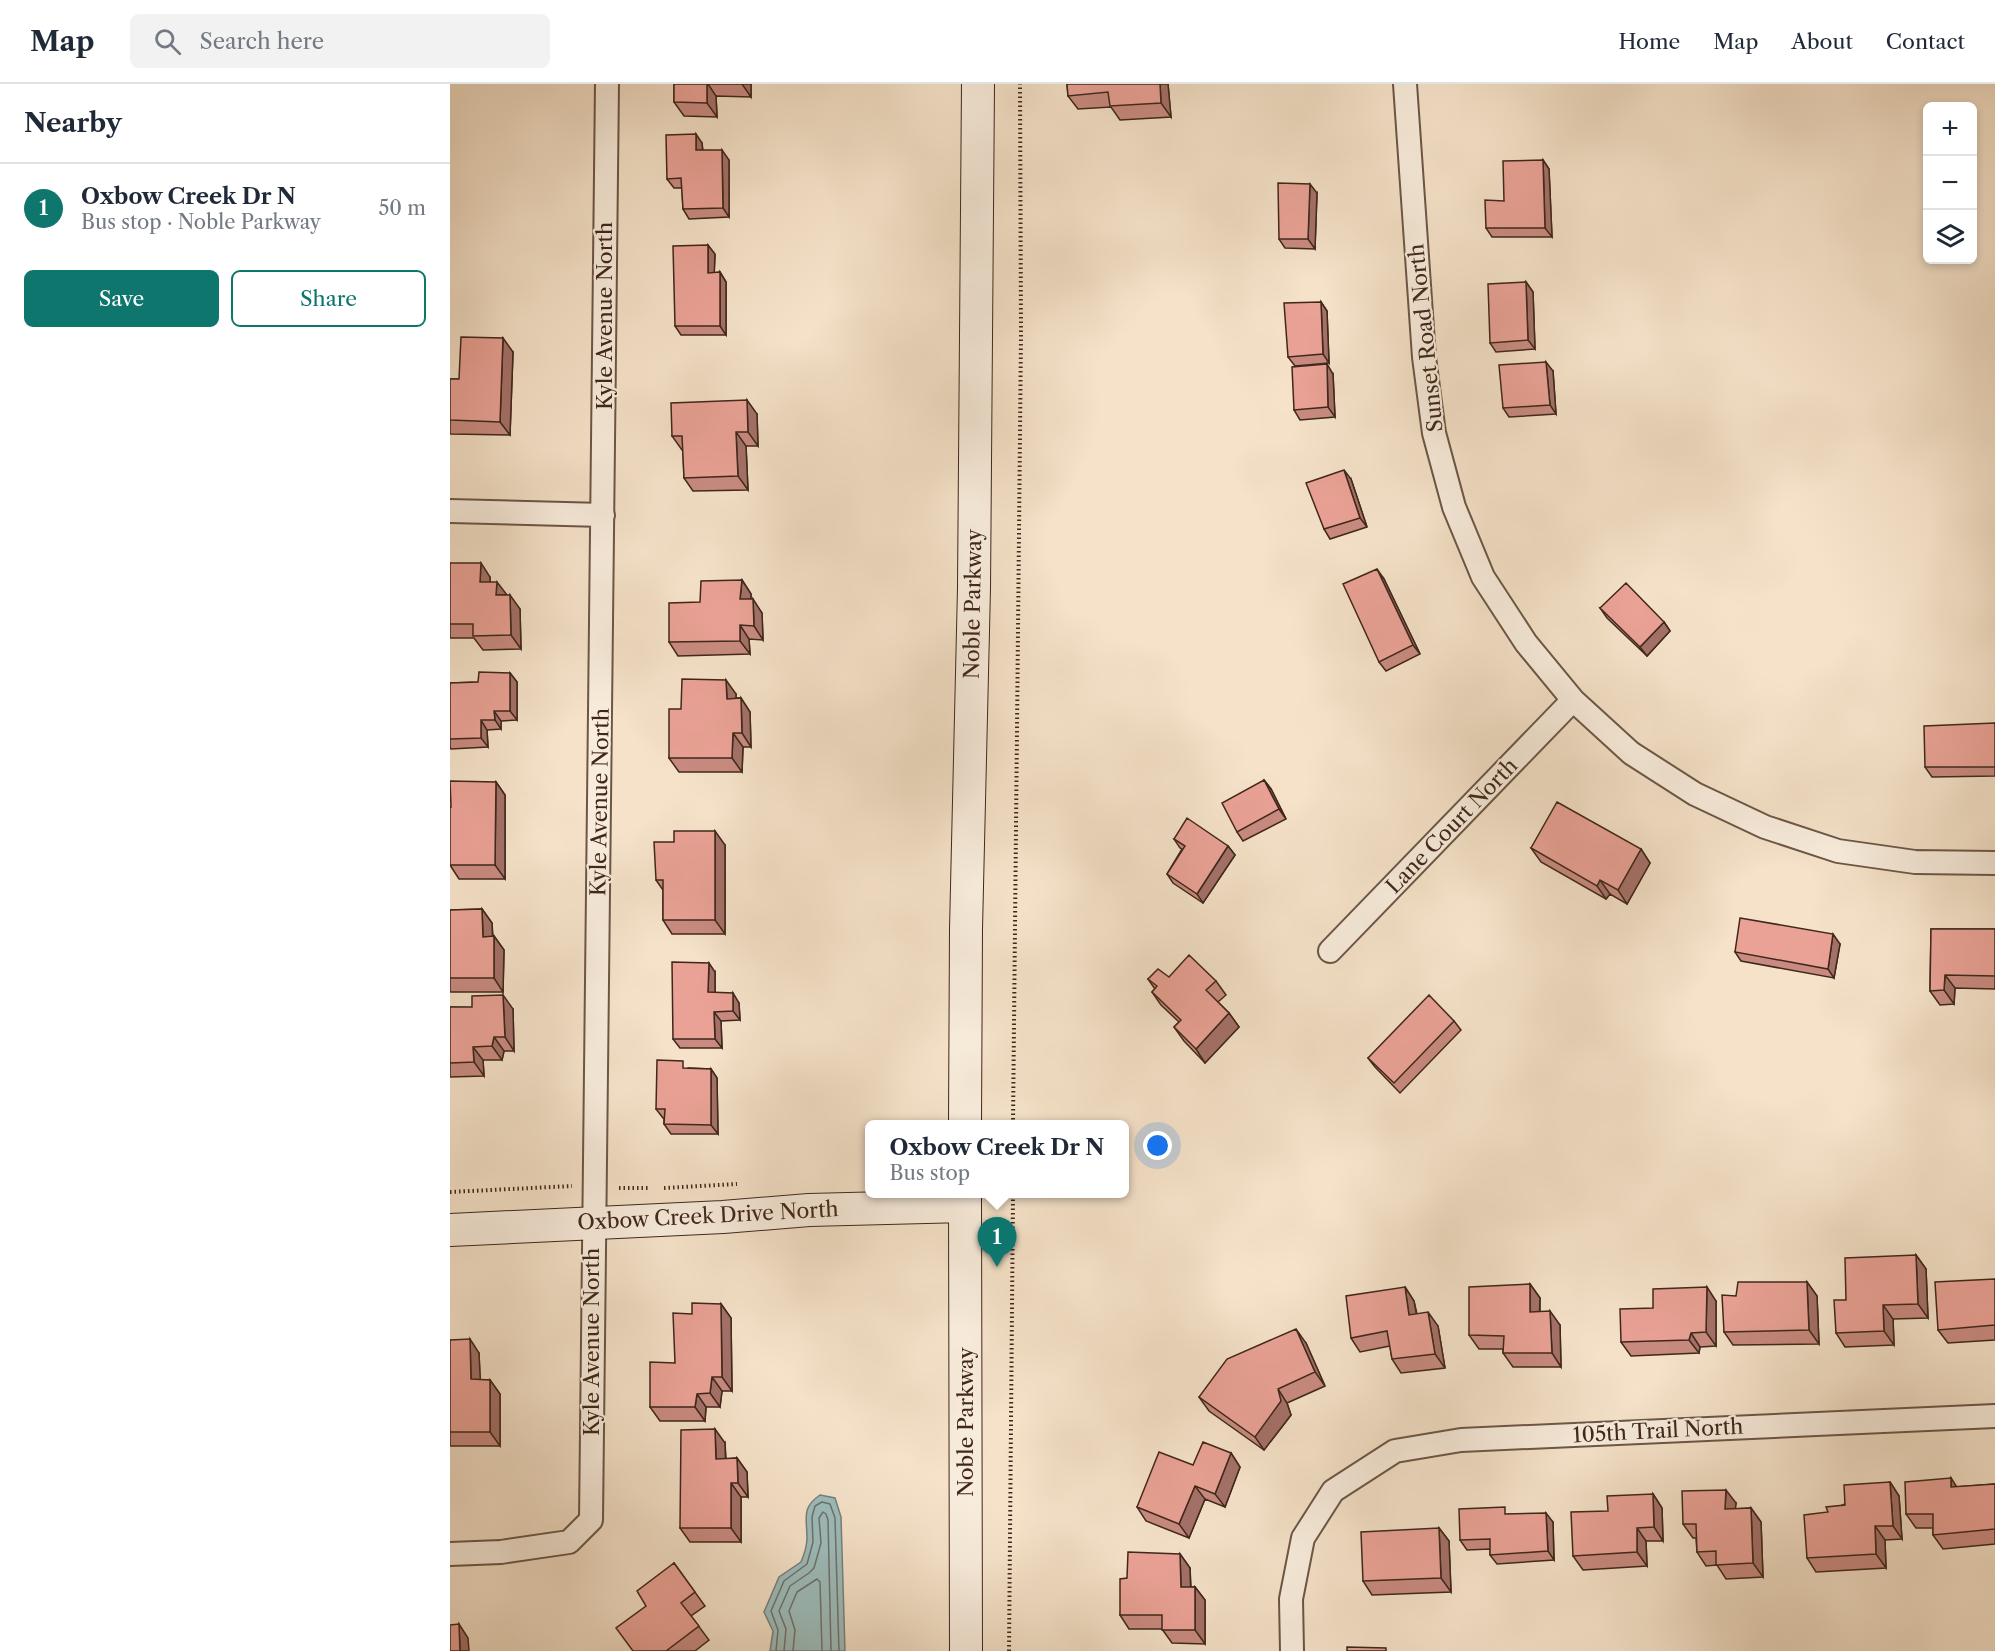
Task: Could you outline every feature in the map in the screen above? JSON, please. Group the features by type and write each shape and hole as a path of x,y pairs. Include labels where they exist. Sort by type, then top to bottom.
{"main road":[{"name":"Noble Parkway","path":"965,1120 966,929 974,566 978,84"},
{"name":"Noble Parkway","path":"965,1200 966,1651"},
{"name":"Oxbow Creek Drive North","path":"450,1230 723,1217 965,1200"}],"street":[{"name":"Kyle Avenue North","path":"450,1554 501,1552 569,1542 591,1520 607,84"},
{"name":"Sunset Road North","path":"1405,84 1424,357 1434,434 1454,507 1484,577 1526,643 1573,700 1640,759 1695,794 1765,827 1838,851 1915,862 1995,863"},
{"path":"450,511 603,515"},
{"name":"Lane Court North","path":"1330,951 1573,700"},
{"name":"105th Trail North","path":"1292,1651 1292,1599 1303,1538 1333,1491 1395,1451 1461,1440 1995,1416"}],"path":[{"path":"1013,1120 1021,312 1020,84"},
{"path":"450,1192 564,1185"},
{"path":"1009,1651 1013,1198"}],"water":[{"path":"820,1495 835,1498 841,1517 845,1651 770,1651 773,1631 764,1612 779,1577 801,1562 807,1538 806,1514 810,1504"}],"building":[{"path":"674,84 707,84 707,103 674,102"},
{"path":"1067,84 1160,84 1161,103 1110,106 1108,92 1068,96"},
{"path":"696,134 696,150 722,150 723,208 683,209 681,178 667,179 666,135"},
{"path":"1543,160 1545,228 1486,228 1485,200 1504,201 1503,161"},
{"path":"1278,183 1310,184 1308,239 1279,239"},
{"path":"708,245 708,273 720,272 720,326 675,326 673,246"},
{"path":"1526,282 1528,340 1490,343 1488,284"},
{"path":"1321,302 1323,354 1288,357 1284,303"},
{"path":"461,337 503,338 500,422 450,420 450,379 459,379"},
{"path":"1546,362 1550,405 1503,408 1499,365"},
{"path":"1327,364 1328,407 1294,410 1292,367"},
{"path":"747,400 748,432 736,432 738,476 684,478 682,436 672,436 671,403"},
{"path":"1344,470 1360,518 1324,529 1306,483"},
{"path":"450,563 481,563 480,582 497,582 496,595 510,595 511,635 473,636 473,624 450,624"},
{"path":"1377,569 1413,645 1379,662 1343,584"},
{"path":"742,580 740,599 753,599 754,626 740,625 740,641 669,642 669,603 700,602 701,581"},
{"path":"1626,583 1664,622 1640,647 1600,608"},
{"path":"479,672 510,673 510,711 494,711 495,720 481,720 481,738 450,739 450,683 478,682"},
{"path":"682,679 726,680 727,699 741,698 742,733 733,733 732,758 669,758 669,709 681,709"},
{"path":"1995,723 1995,767 1925,767 1924,726"},
{"path":"1264,780 1279,809 1237,832 1222,803"},
{"path":"450,781 496,782 495,865 450,865"},
{"path":"1557,802 1641,849 1618,890 1600,880 1597,886 1531,848"},
{"path":"1187,818 1228,846 1197,894 1167,874 1185,846 1174,839"},
{"path":"674,831 715,831 715,920 663,920 663,880 656,880 654,842 674,842"},
{"path":"482,909 483,937 494,936 494,978 450,978 450,910"},
{"path":"1740,918 1833,934 1828,969 1735,952"},
{"path":"1931,929 1995,929 1995,976 1945,975 1944,990 1930,991"},
{"path":"1189,955 1216,981 1206,990 1229,1013 1196,1049 1174,1027 1181,1020 1152,992 1157,986 1148,979 1158,969 1169,977"},
{"path":"672,962 709,963 708,992 733,993 733,1011 714,1012 715,1039 673,1039"},
{"path":"503,995 505,1037 494,1037 492,1046 473,1047 474,1062 450,1063 450,1007 472,1007 472,996"},
{"path":"1429,995 1454,1021 1394,1083 1368,1058"},
{"path":"657,1060 683,1061 683,1068 711,1069 711,1125 664,1124 665,1109 656,1109"},
{"path":"1916,1255 1918,1304 1883,1305 1884,1331 1836,1333 1834,1300 1846,1300 1845,1258"},
{"path":"1995,1279 1995,1325 1938,1330 1935,1282"},
{"path":"1738,1282 1807,1282 1809,1330 1724,1332 1722,1295 1736,1296"},
{"path":"1530,1284 1530,1312 1550,1311 1552,1353 1503,1353 1504,1336 1469,1335 1469,1287"},
{"path":"1405,1287 1409,1315 1428,1312 1435,1354 1392,1359 1387,1331 1351,1338 1346,1296"},
{"path":"1707,1287 1706,1332 1691,1333 1689,1340 1621,1342 1620,1309 1653,1308 1653,1289"},
{"path":"692,1303 721,1304 722,1377 712,1377 710,1393 697,1394 695,1407 650,1407 650,1362 675,1363 673,1313 692,1314"},
{"path":"1296,1329 1315,1372 1278,1389 1281,1401 1255,1437 1199,1397 1227,1359"},
{"path":"470,1339 471,1379 490,1380 490,1432 450,1432 450,1340"},
{"path":"715,1429 716,1459 737,1458 738,1483 731,1483 731,1528 680,1528 681,1430"},
{"path":"1203,1442 1231,1453 1215,1494 1195,1486 1179,1524 1137,1507 1159,1452 1193,1465"},
{"path":"1951,1478 1951,1487 1995,1484 1995,1529 1933,1535 1933,1514 1906,1514 1905,1482"},
{"path":"1890,1482 1893,1526 1875,1526 1876,1554 1807,1558 1804,1515 1828,1512 1826,1507 1845,1505 1844,1485"},
{"path":"1726,1490 1725,1509 1751,1508 1753,1563 1716,1565 1716,1551 1697,1552 1696,1524 1683,1524 1682,1491"},
{"path":"1653,1494 1654,1527 1637,1528 1637,1552 1573,1556 1571,1512 1608,1511 1607,1496"},
{"path":"1505,1507 1505,1514 1546,1513 1548,1551 1490,1555 1490,1539 1460,1540 1459,1509"},
{"path":"1439,1528 1441,1578 1363,1581 1361,1532"},
{"path":"1128,1552 1180,1554 1181,1587 1195,1587 1195,1630 1162,1630 1162,1615 1120,1615 1120,1579 1127,1578"},
{"path":"674,1563 695,1592 681,1603 699,1626 666,1651 633,1651 616,1628 646,1606 637,1591"},
{"path":"459,1624 460,1651 450,1651 450,1625"},
{"path":"1347,1647 1386,1648 1386,1651 1347,1651"}],"place":[{"name":"Oxbow Creek Dr N","path":"997,1267"}]}
